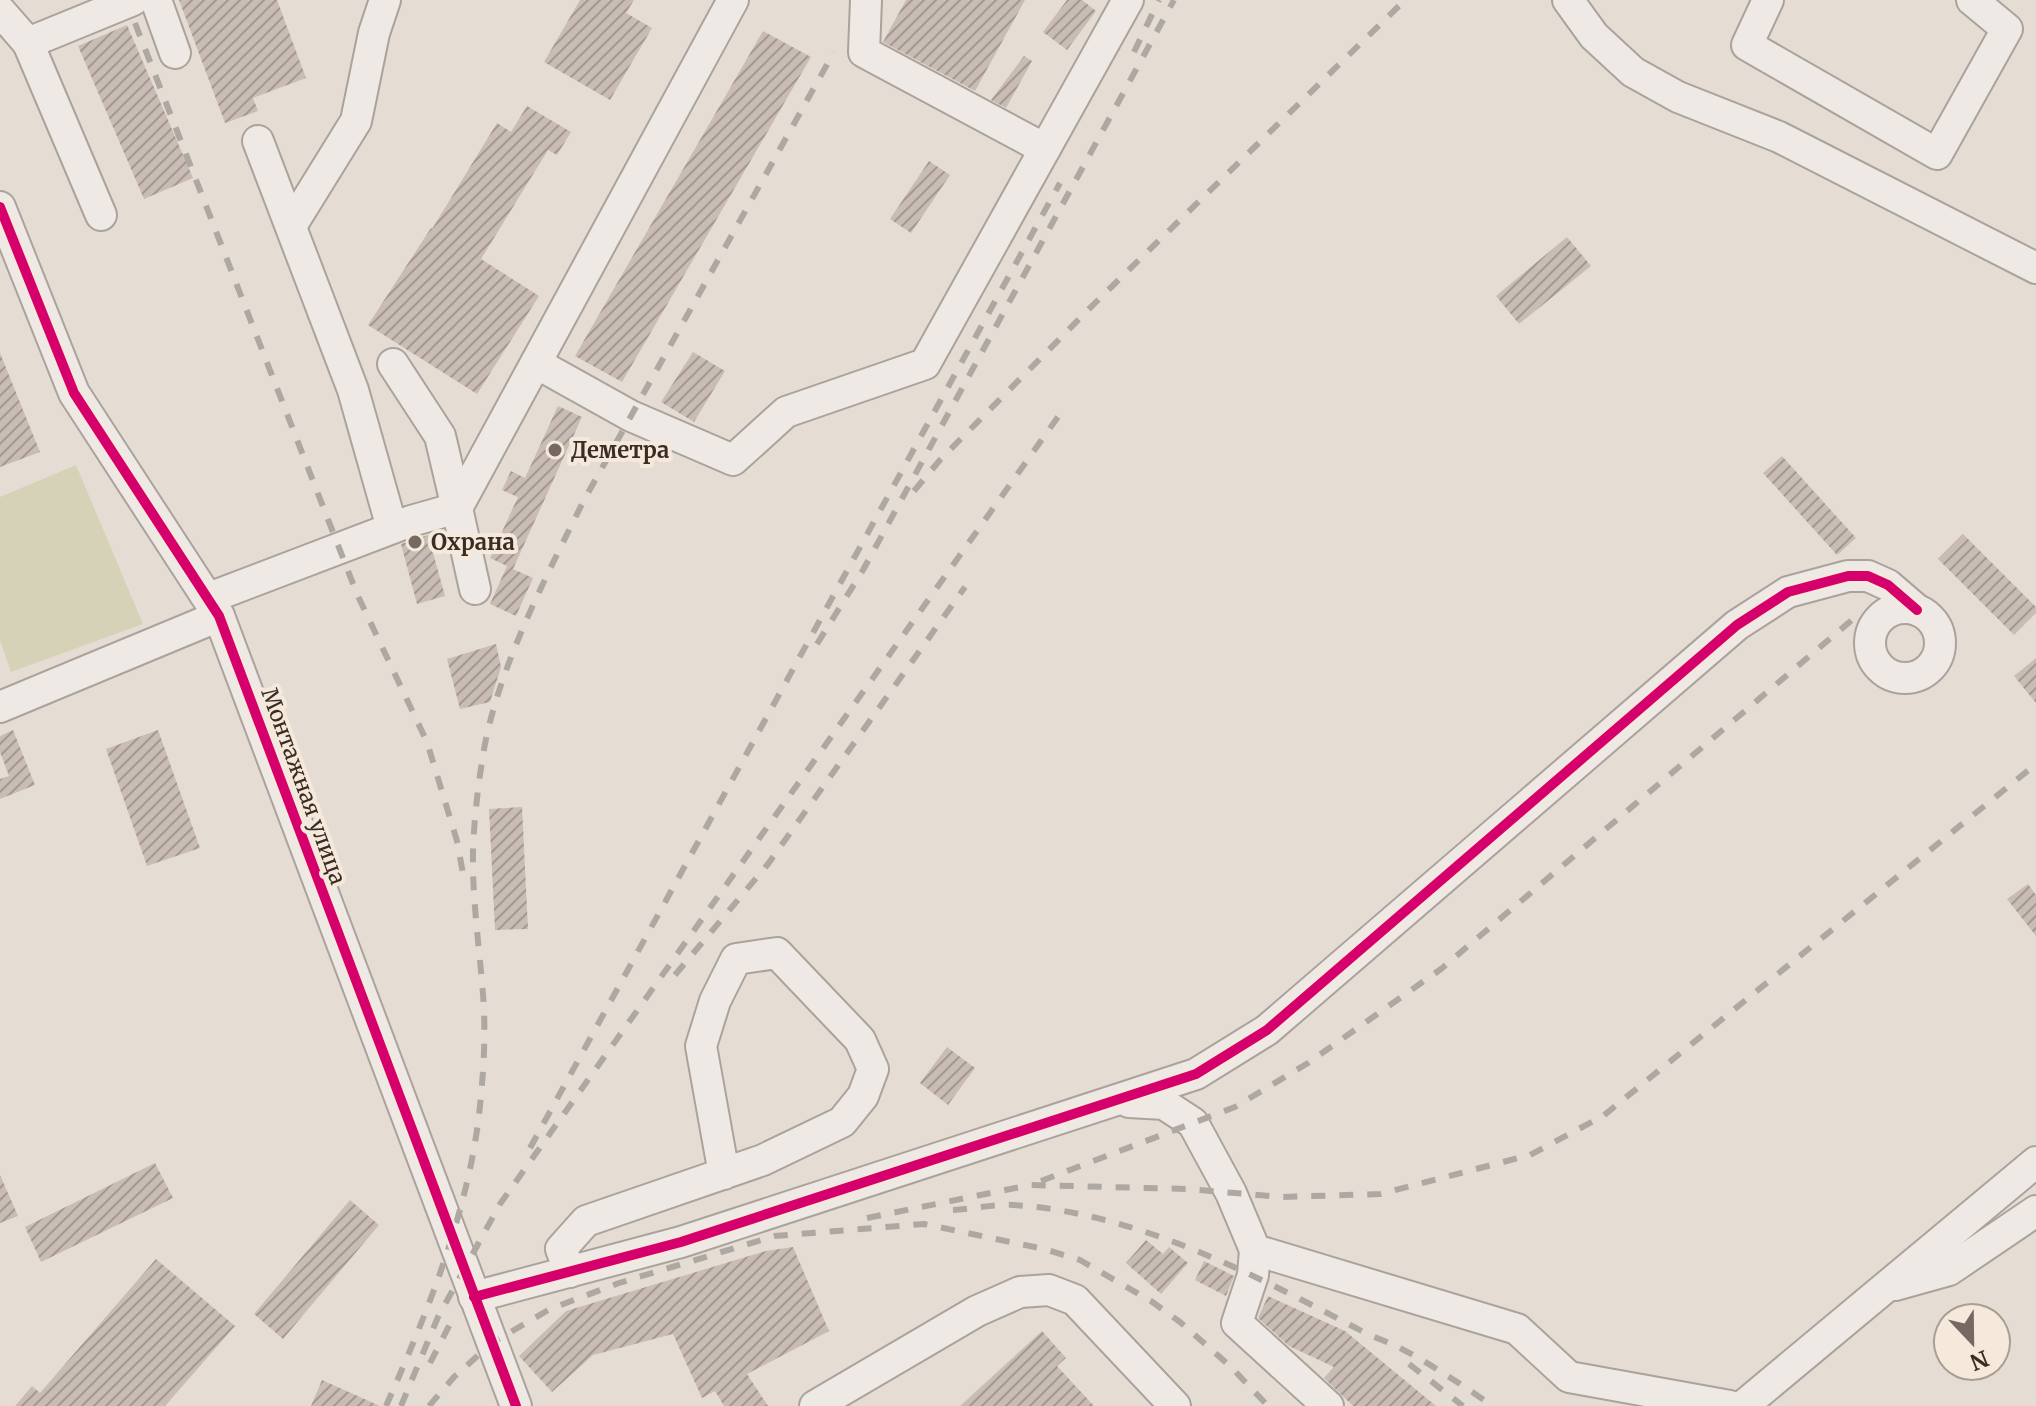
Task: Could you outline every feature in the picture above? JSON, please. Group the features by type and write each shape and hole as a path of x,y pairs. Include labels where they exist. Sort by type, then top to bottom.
{"street":[{"path":"28,43 133,0"},
{"path":"156,0 175,53"},
{"path":"291,226 356,121 374,33 385,0"},
{"path":"0,707 392,528 457,508 733,0"},
{"path":"866,0 864,52 1045,149"},
{"path":"536,363 631,416 733,460 786,412 925,364 1128,0"},
{"path":"1568,0 1594,36 1633,72 1678,97 1779,137 2036,268"},
{"path":"1768,0 1747,45 1937,154 2007,29 1972,0"},
{"path":"0,11 28,43 101,215"},
{"path":"258,141 353,390 392,528"},
{"name":"Монтажная улица","path":"0,207 74,393 214,607 516,1406"},
{"path":"393,364 440,436 475,589"},
{"path":"474,1297 681,1242 1196,1074 1267,1030 1737,625 1788,592 1848,576 1868,576 1888,585 1917,610"},
{"path":"570,1272 561,1249 586,1221 724,1174 763,1160 842,1122 863,1096 873,1069 860,1040 777,953 736,959 715,1001 701,1046 724,1174"},
{"path":"1115,1101 1164,1104 1193,1123 1231,1193 1255,1250 1253,1275 1237,1323 1328,1406"},
{"path":"1743,1406 2036,1162"},
{"path":"1884,1288 1949,1270 2036,1211"},
{"path":"1255,1250 1517,1329 1569,1377 1730,1406"},
{"path":"825,1404 977,1311 1020,1292 1049,1290 1075,1300 1175,1406"}],"shaded area":[{"path":"76,465 143,624 11,672 0,640 0,497"}],"building":[{"path":"179,0 277,0 306,78 253,98 258,111 225,123"},
{"path":"580,0 634,0 626,13 652,28 610,100 544,62"},
{"path":"906,0 1025,0 975,91 883,42"},
{"path":"1067,0 1082,0 1096,11 1067,50 1043,32"},
{"path":"127,25 193,178 144,199 78,46"},
{"path":"763,31 811,57 622,382 575,356"},
{"path":"1024,56 1032,61 1006,108 991,100"},
{"path":"527,106 571,132 557,155 548,150 481,259 539,296 477,394 368,325 497,123 511,132"},
{"path":"929,161 950,175 911,233 890,219"},
{"path":"1567,237 1591,266 1519,324 1496,296"},
{"path":"693,352 725,371 694,422 661,402"},
{"path":"0,353 40,452 0,467"},
{"path":"558,406 582,417 513,569 533,578 516,616 490,604 507,566 490,558 518,497 502,490 511,471 525,478"},
{"path":"1782,456 1856,538 1837,555 1763,473"},
{"path":"1963,534 2036,607 2036,613 2014,635 1938,559"},
{"path":"428,535 445,596 417,604 401,544"},
{"path":"496,644 501,667 490,702 460,709 447,659"},
{"path":"2036,658 2036,703 2014,676"},
{"path":"13,730 35,785 0,799 0,779 9,776 0,752 0,736"},
{"path":"158,730 200,848 147,866 106,749"},
{"path":"522,807 528,929 495,930 489,809"},
{"path":"2028,884 2036,895 2036,936 2007,899"},
{"path":"947,1047 975,1068 948,1105 920,1083"},
{"path":"155,1163 173,1198 41,1262 25,1227"},
{"path":"0,1175 18,1216 0,1223"},
{"path":"350,1200 379,1225 283,1339 254,1314"},
{"path":"1146,1240 1163,1254 1169,1247 1188,1263 1161,1294 1126,1263"},
{"path":"793,1247 829,1331 747,1374 768,1406 724,1406 715,1391 702,1398 673,1334 593,1355 552,1392 519,1356 566,1311 766,1251"},
{"path":"156,1259 235,1326 165,1406 15,1406 32,1386 40,1393"},
{"path":"1204,1261 1234,1276 1226,1296 1195,1280"},
{"path":"1268,1296 1345,1331 1436,1406 1353,1406 1324,1378 1334,1367 1289,1346 1258,1318"},
{"path":"1042,1331 1066,1358 1057,1366 1094,1406 960,1406"},
{"path":"322,1380 380,1406 311,1406"}],"railway":[{"path":"1134,52 1159,0"},
{"path":"817,644 863,570 1174,0"},
{"path":"914,491 940,460 1096,302 1405,0"},
{"path":"135,23 357,594 427,742 457,841 465,884"},
{"path":"386,1406 447,1254 469,1174 476,1134 483,1073 484,1020 474,891 474,840 483,755 499,690 524,626 583,502 834,52"},
{"path":"530,1148 1060,183"},
{"path":"401,1406 438,1317 500,1204 1060,414"},
{"path":"675,975 768,864 965,587"},
{"path":"1041,1181 1235,1107 1308,1063 1441,969 1859,614"},
{"path":"867,1218 1030,1185 1187,1189 1282,1197 1380,1194 1530,1155 1603,1116 2036,764"},
{"path":"953,1210 999,1205 1059,1210 1104,1220 1191,1248 1400,1348 1493,1406"},
{"path":"429,1406 454,1377 492,1343 550,1309 619,1283 775,1236 924,1224 1044,1249 1080,1260 1151,1301 1180,1322 1231,1367 1268,1406"},
{"path":"430,1363 450,1324"},
{"path":"1409,1364 1463,1406"}],"cycle path":[{"path":"0,207 74,393 219,616 516,1406"},
{"path":"474,1297 681,1242 1196,1074 1267,1030 1737,625 1788,592 1848,576 1868,576 1888,585 1917,610"}],"place":[{"name":"Деметра","path":"555,450"},
{"name":"Охрана","path":"415,542"}]}
